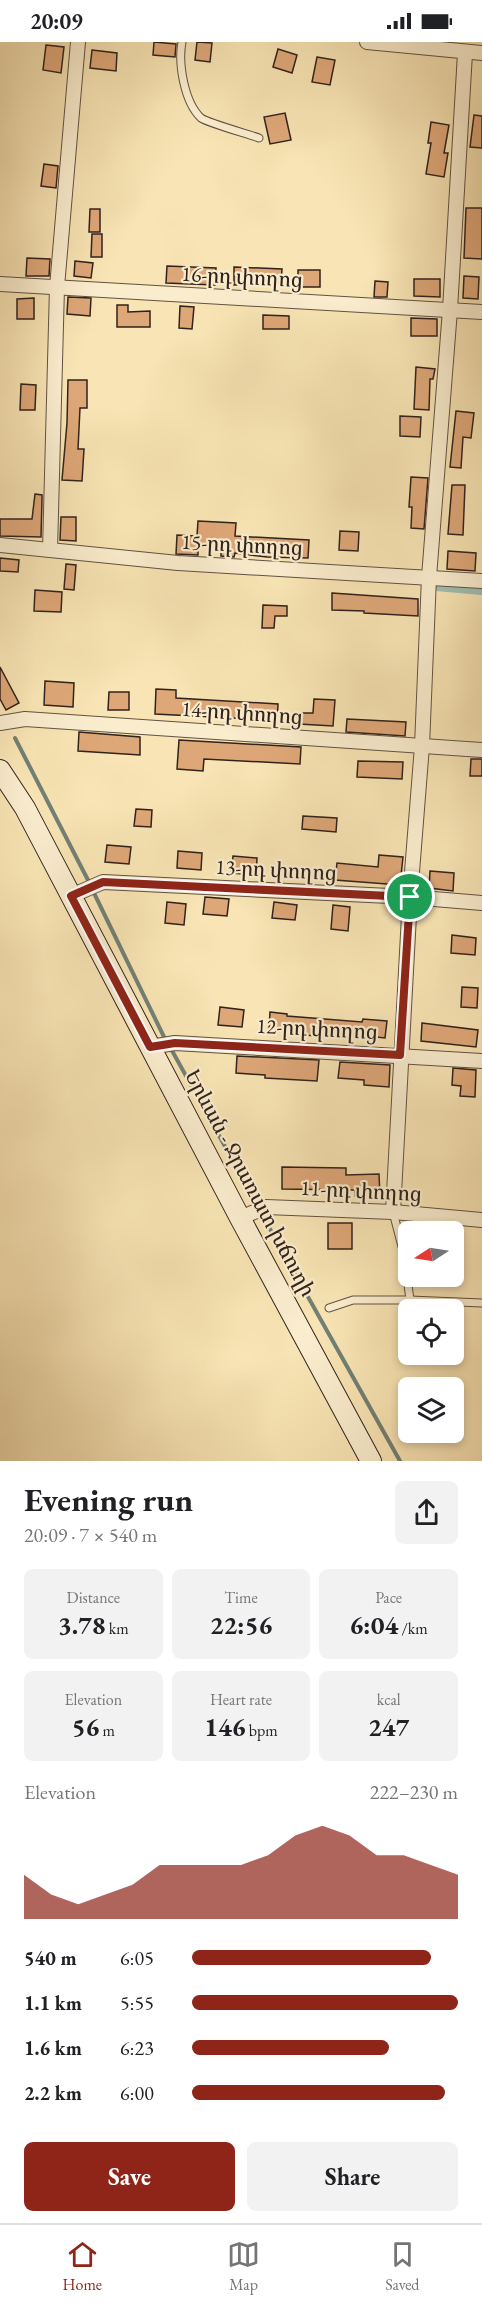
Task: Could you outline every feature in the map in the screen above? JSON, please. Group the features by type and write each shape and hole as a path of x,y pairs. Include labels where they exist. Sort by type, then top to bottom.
{"main road":[{"name":"Երևան - Ջրառատ խճուղի","path":"0,770 25,808 154,1047 371,1461"}],"street":[{"path":"50,550 57,287 78,42"},
{"path":"367,42 482,53"},
{"path":"393,1212 400,1055 422,746 429,577 450,310 465,53"},
{"name":"16-րդ փողոց","path":"0,284 482,312"},
{"name":"15-րդ փողոց","path":"0,545 178,563 482,581"},
{"name":"14-րդ փողոց","path":"0,723 25,719 482,750"},
{"name":"13-րդ փողոց","path":"71,896 103,882 410,897 482,903"},
{"name":"12-րդ փողոց","path":"154,1047 175,1043 482,1061"},
{"name":"11-րդ փողոց","path":"244,1216 266,1207 393,1212 482,1220"}],"lane":[{"path":"182,42 179,55 187,90 191,104 202,119 259,138"},
{"path":"393,1212 404,1254 410,1299"},
{"path":"329,1308 353,1300 398,1300"},
{"path":"464,1302 482,1303"}],"building":[{"path":"154,42 176,44 175,57 153,55"},
{"path":"197,42 212,43 210,62 195,60"},
{"path":"46,45 64,47 61,73 43,70"},
{"path":"278,49 297,55 292,73 273,67"},
{"path":"92,50 117,53 116,71 90,68"},
{"path":"317,57 335,60 330,85 312,82"},
{"path":"285,113 291,140 270,144 264,117"},
{"path":"474,115 482,116 482,148 470,147"},
{"path":"431,122 449,125 444,153 448,153 444,177 426,174 431,143 428,143"},
{"path":"44,164 58,166 56,188 41,186"},
{"path":"466,208 482,208 482,259 464,258"},
{"path":"90,209 100,209 100,232 89,232"},
{"path":"92,234 102,234 102,257 91,257"},
{"path":"27,258 50,259 49,276 26,276"},
{"path":"75,261 93,263 91,278 74,276"},
{"path":"167,266 216,268 215,285 166,283"},
{"path":"234,267 282,269 281,283 234,285"},
{"path":"298,270 320,270 320,287 298,287"},
{"path":"464,276 479,277 478,299 463,298"},
{"path":"414,279 440,279 440,297 414,296"},
{"path":"375,281 388,282 387,297 374,297"},
{"path":"68,297 91,298 90,316 67,314"},
{"path":"34,298 34,319 17,319 17,299"},
{"path":"117,305 128,305 128,312 150,311 150,327 117,327"},
{"path":"180,306 194,307 192,329 179,328"},
{"path":"263,315 289,316 289,329 263,329"},
{"path":"411,318 437,319 437,336 411,336"},
{"path":"416,367 435,369 433,379 430,379 429,410 414,409"},
{"path":"68,380 87,380 87,408 80,408 78,449 84,449 82,481 62,480"},
{"path":"21,384 36,385 35,410 20,410"},
{"path":"456,411 474,413 471,438 463,437 461,468 450,467"},
{"path":"400,416 421,417 420,437 400,436"},
{"path":"411,477 428,478 424,529 411,528 412,507 409,507"},
{"path":"452,485 465,485 463,535 448,534"},
{"path":"35,494 42,495 41,537 0,536 0,519 32,519"},
{"path":"61,517 76,517 76,541 60,540"},
{"path":"198,521 236,523 235,536 309,540 308,558 267,557 235,553 234,557 221,556 221,548 198,546 198,555 176,554 177,535 197,536"},
{"path":"340,531 359,532 358,551 339,550"},
{"path":"448,551 476,553 475,571 447,569"},
{"path":"0,558 19,560 18,572 0,571"},
{"path":"66,564 76,565 74,590 64,589"},
{"path":"35,590 62,592 61,612 34,611"},
{"path":"332,593 418,599 418,616 332,610"},
{"path":"263,605 287,606 287,616 275,616 274,628 262,628"},
{"path":"0,667 19,703 6,710 0,699"},
{"path":"45,681 74,683 73,707 44,705"},
{"path":"156,689 176,690 176,698 278,704 277,723 253,721 253,719 155,714"},
{"path":"109,692 129,692 129,710 108,710"},
{"path":"314,699 335,700 333,726 299,724 299,713 313,713"},
{"path":"347,719 406,722 405,736 346,732"},
{"path":"79,732 140,737 140,755 78,751"},
{"path":"179,740 301,747 300,764 204,759 203,771 177,769"},
{"path":"471,759 482,759 482,776 470,776"},
{"path":"358,761 403,762 402,779 357,777"},
{"path":"136,809 152,810 151,827 134,826"},
{"path":"303,816 337,818 336,832 302,829"},
{"path":"107,845 131,847 129,864 105,862"},
{"path":"178,851 202,853 201,870 177,868"},
{"path":"379,855 403,857 400,885 335,880 337,863 378,867"},
{"path":"233,856 257,858 256,875 231,873"},
{"path":"430,871 454,873 453,891 429,888"},
{"path":"205,897 229,899 227,916 203,914"},
{"path":"167,902 186,904 184,925 165,923"},
{"path":"274,902 297,905 295,920 272,918"},
{"path":"333,905 350,907 348,931 331,929"},
{"path":"452,935 476,938 475,955 451,953"},
{"path":"462,987 478,988 477,1008 461,1007"},
{"path":"220,1007 244,1010 242,1027 218,1025"},
{"path":"270,1012 287,1014 287,1016 362,1022 363,1019 387,1021 385,1038 347,1034 347,1038 289,1034 289,1031 269,1029"},
{"path":"422,1023 478,1030 476,1047 421,1041"},
{"path":"237,1056 319,1060 317,1081 265,1078 265,1075 236,1073"},
{"path":"340,1062 390,1065 389,1087 364,1085 364,1080 338,1078"},
{"path":"453,1068 476,1070 475,1097 460,1096 461,1086 452,1085"},
{"path":"282,1167 346,1168 346,1175 379,1174 380,1196 355,1196 355,1190 282,1189"},
{"path":"328,1223 352,1223 352,1249 328,1249"}],"waterway":[{"path":"436,585 482,589"},
{"path":"15,738 90,884"},
{"path":"93,891 166,1041"},
{"path":"170,1047 258,1206"},
{"path":"261,1213 400,1461"}],"route":[{"path":"103,882 410,897 400,1055 175,1043 150,1047 71,896 103,882"}]}
